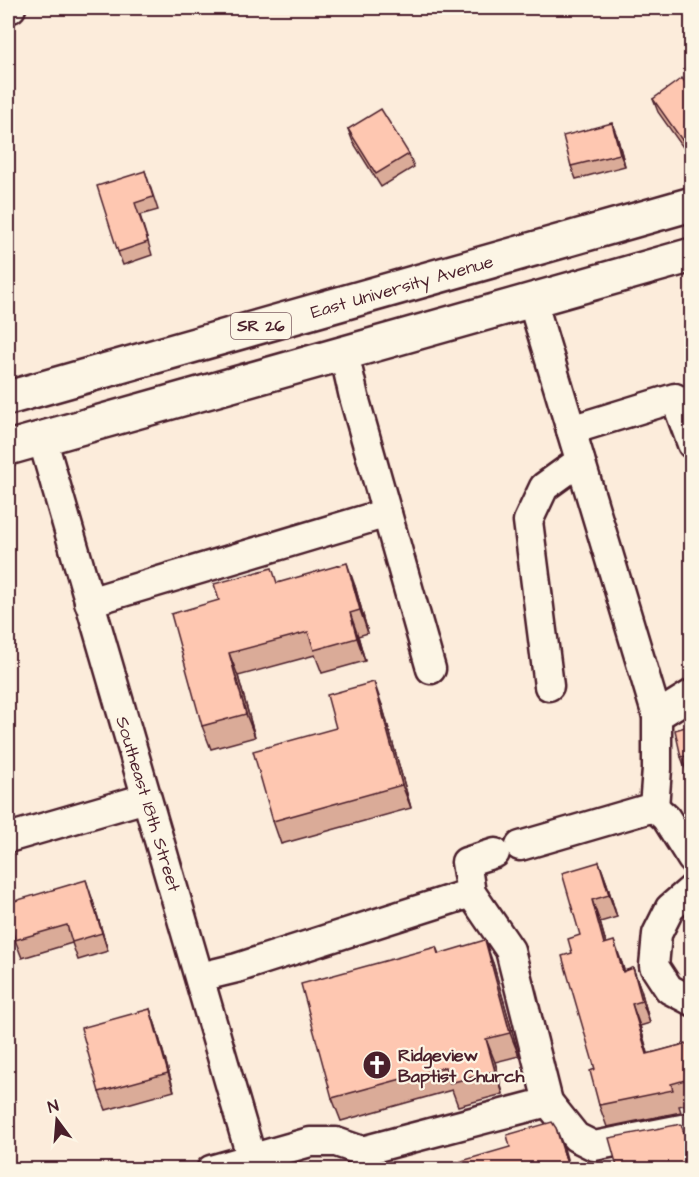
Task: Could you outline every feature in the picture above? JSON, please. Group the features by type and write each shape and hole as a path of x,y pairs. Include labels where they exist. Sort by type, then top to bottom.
{"main road":[{"name":"East University Avenue","path":"8,399 692,204"},
{"path":"515,255 532,300"},
{"path":"8,448 692,255"},
{"path":"8,399 42,438"}],"street":[{"path":"532,300 657,716 654,807"},
{"path":"344,353 354,397 431,669"},
{"path":"571,430 675,398 692,444"},
{"name":"Southeast 18th Street","path":"42,438 253,1164"},
{"path":"549,686 528,521 544,488 580,460"},
{"path":"89,602 387,513"},
{"path":"657,716 692,694"},
{"path":"8,838 147,798"},
{"path":"654,807 466,862 471,892 510,950 548,1102 576,1137 594,1146 692,1127"},
{"path":"654,807 666,818 692,859"},
{"path":"692,889 670,908 657,934 654,966 669,989 692,1001"},
{"path":"200,977 237,968 471,892"},
{"path":"211,1170 253,1164 310,1142 336,1142 365,1160 548,1102"}],"building":[{"path":"682,78 692,92 692,134 682,140 653,99"},
{"path":"381,109 409,154 376,174 348,129"},
{"path":"612,123 620,154 571,166 563,136"},
{"path":"145,171 153,197 135,203 148,242 118,252 97,186"},
{"path":"347,563 360,610 350,613 357,638 314,650 308,632 229,653 246,714 202,726 171,614 219,600 214,584 272,568 277,583"},
{"path":"374,682 402,785 273,821 253,751 336,728 327,695"},
{"path":"692,725 692,755 681,757 675,730"},
{"path":"599,862 609,895 592,900 604,944 614,941 623,972 633,968 642,1001 632,1004 647,1054 692,1042 692,1078 671,1084 673,1090 599,1105 590,1071 595,1069 562,956 572,953 568,939 580,935 562,873"},
{"path":"86,880 102,933 72,942 67,925 15,940 8,914 8,903"},
{"path":"485,940 510,1033 486,1039 495,1071 450,1083 445,1067 332,1098 301,984 436,947 438,954"},
{"path":"150,1009 168,1073 99,1092 81,1028"},
{"path":"552,1122 569,1170 449,1170 448,1165 510,1147 507,1135"},
{"path":"681,1124 685,1136 691,1135 692,1137 692,1170 618,1170 609,1138"}],"place":[{"name":"Ridgeview Baptist Church","path":"377,1065"}]}
